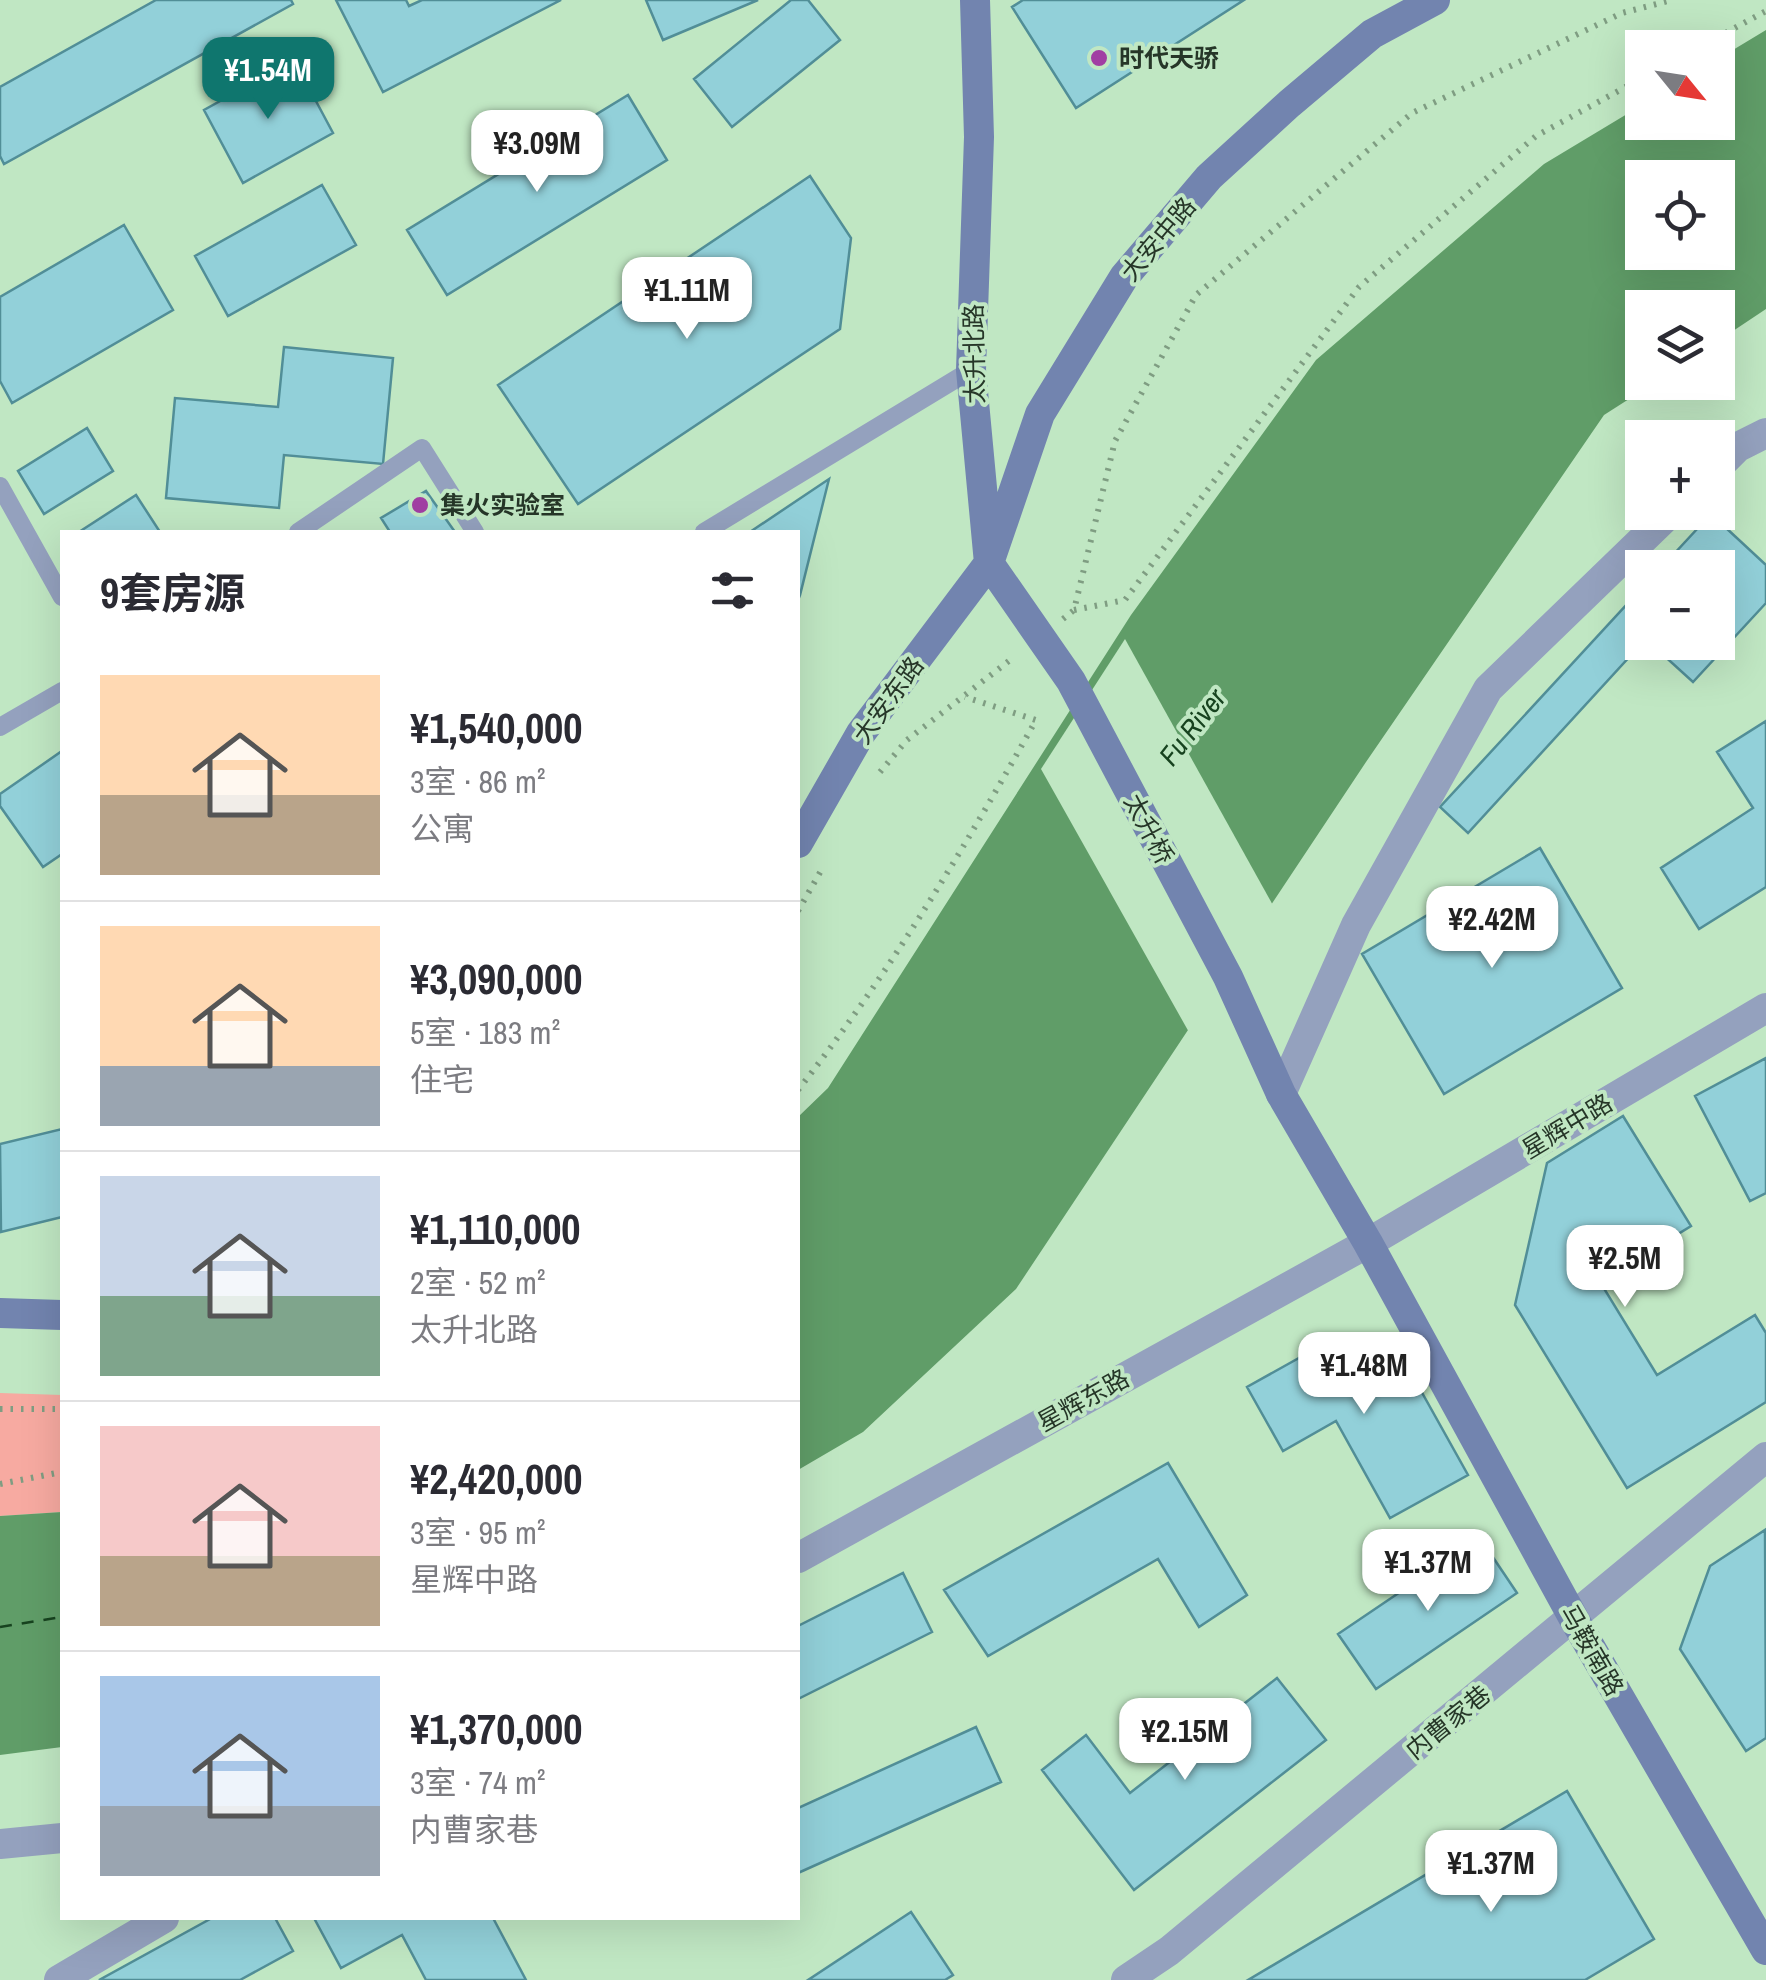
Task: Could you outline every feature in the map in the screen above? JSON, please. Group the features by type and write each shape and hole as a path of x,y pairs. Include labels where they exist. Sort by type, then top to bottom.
{"main road":[{"name":"太升北路","path":"975,0 979,137 971,370 989,563 1071,681"},
{"name":"大安中路","path":"989,563 1040,414 1124,277 1209,177 1289,104 1372,34 1435,0"},
{"name":"大安东路","path":"800,840 861,733 989,563"},
{"name":"太升桥","path":"1071,681 1228,977"},
{"name":"马鞍南路","path":"1228,977 1281,1094 1368,1243 1574,1619 1766,1950"},
{"path":"0,1313 60,1315"}],"street":[{"path":"1735,450 1766,433"},
{"path":"1281,1094 1356,925 1488,689 1652,530"},
{"name":"星辉中路","path":"1368,1243 1766,1008"},
{"name":"星辉东路","path":"800,1557 1368,1243"},
{"name":"内曹家巷","path":"1126,1980 1169,1951 1766,1457"},
{"path":"0,1844 60,1838"},
{"path":"58,1980 161,1920"}],"lane":[{"path":"707,530 971,370"},
{"path":"301,530 422,448 474,530"},
{"path":"0,486 60,592"},
{"path":"0,727 60,692"}],"path":[{"path":"1074,610 1115,441 1196,295 1412,113 1622,12 1672,0"},
{"path":"1730,30 1766,10"},
{"path":"871,783 907,740 1074,610 1125,600 1360,287 1536,136 1625,87"},
{"path":"800,1087 830,1049 977,826 1036,720 964,696"},
{"path":"800,907 825,863"},
{"path":"0,1409 60,1409"},
{"path":"0,1484 60,1472"}],"shaded area":[{"path":"0,1393 60,1395 60,1512 0,1516"}],"water":[{"name":"Fu River","path":"1766,30 1766,309 1735,330 1735,290 1625,290 1627,400 1604,415 1366,762 1016,1289 863,1432 800,1469 800,1115 828,1088 1131,615 1316,360 1544,164 1625,115 1625,140 1735,140 1735,49"},
{"path":"60,1512 60,1747 0,1755 0,1516"}],"pier":[{"path":"1125,639 1275,909 1190,1034 1041,769"}],"building":[{"path":"156,0 291,0 293,4 4,164 0,156 0,87"},
{"path":"336,0 406,0 409,6 422,0 561,0 383,92"},
{"path":"646,0 758,0 663,40"},
{"path":"791,0 808,0 840,40 732,127 694,79"},
{"name":"时代天骄","path":"1023,0 1244,0 1076,108 1012,7"},
{"path":"294,60 333,133 243,183 204,110"},
{"path":"628,95 667,160 447,295 407,230"},
{"path":"810,176 851,238 840,329 578,504 498,385"},
{"path":"322,185 356,245 228,316 195,256"},
{"path":"124,225 173,310 12,403 0,381 0,297"},
{"path":"284,347 393,358 383,464 284,455 279,508 166,498 175,398 278,407"},
{"path":"87,428 113,471 44,514 18,471"},
{"path":"829,479 800,592 800,530 753,530"},
{"name":"集火实验室","path":"426,491 454,530 389,530 381,518"},
{"path":"136,495 159,530 82,530"},
{"path":"1696,530 1728,530 1766,565 1766,603 1735,637 1735,550 1678,550"},
{"path":"1625,606 1627,660 1468,833 1440,807"},
{"path":"1669,660 1713,660 1693,682"},
{"path":"1766,721 1766,887 1699,929 1661,868 1753,808 1717,752"},
{"path":"60,752 60,855 43,867 0,806 0,794"},
{"path":"1540,848 1622,988 1444,1094 1362,954"},
{"path":"1766,1058 1766,1193 1750,1201 1695,1096"},
{"path":"1623,1116 1691,1226 1600,1282 1657,1375 1755,1315 1766,1333 1766,1402 1627,1488 1515,1305 1547,1163"},
{"path":"60,1129 60,1217 1,1232 0,1144"},
{"path":"1333,1339 1392,1339 1468,1475 1390,1518 1336,1421 1283,1451 1247,1387"},
{"path":"1168,1463 1247,1595 1199,1627 1158,1559 988,1656 944,1590"},
{"path":"1765,1530 1766,1738 1746,1751 1680,1649 1710,1566"},
{"path":"1480,1538 1517,1593 1376,1689 1338,1634"},
{"path":"903,1573 932,1632 800,1698 800,1625"},
{"path":"1277,1678 1326,1740 1134,1890 1042,1770 1086,1735 1130,1793"},
{"path":"976,1727 1001,1782 800,1872 800,1807"},
{"path":"1567,1791 1654,1939 1585,1980 1248,1980"},
{"path":"911,1912 953,1975 945,1980 808,1980"},
{"path":"208,1920 276,1920 293,1951 240,1980 99,1980"},
{"path":"315,1920 494,1920 526,1980 426,1980 402,1935 341,1968"}],"ferry route":[{"path":"0,1627 60,1617"}],"place":[{"name":"时代天骄","path":"1099,58"},
{"name":"集火实验室","path":"420,505"}]}
